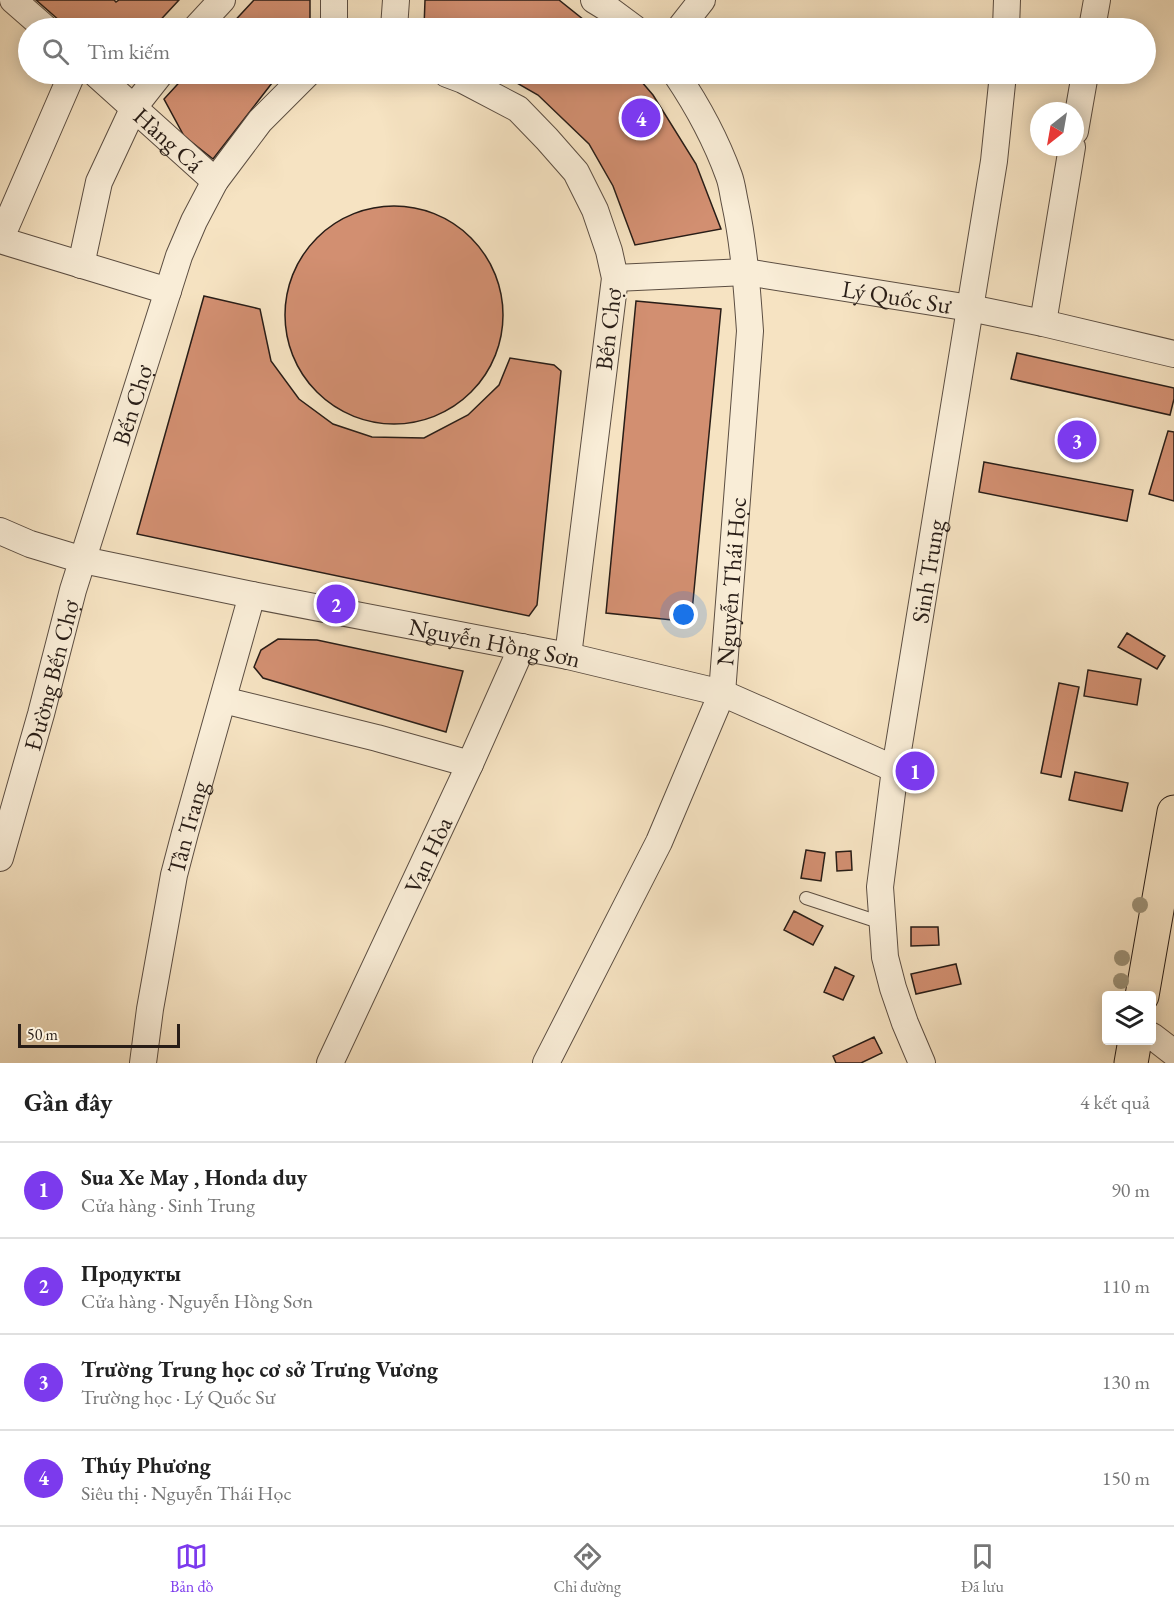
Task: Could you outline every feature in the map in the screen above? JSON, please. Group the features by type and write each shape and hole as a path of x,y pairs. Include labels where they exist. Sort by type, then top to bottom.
{"main road":[{"path":"1143,991 1174,812"},
{"path":"1131,1063 1134,1045"}],"street":[{"path":"13,0 34,18"},
{"path":"205,18 222,0"},
{"path":"334,0 334,18"},
{"path":"395,18 396,0"},
{"path":"594,0 621,18"},
{"path":"688,18 702,0"},
{"path":"1006,18 1007,0"},
{"path":"1094,18 1097,0"},
{"path":"68,84 0,240 168,291"},
{"name":"Hàng Cá","path":"108,84 215,181"},
{"path":"81,265 99,182 134,107 152,84"},
{"name":"Bến Chợ","path":"83,560 179,256 194,221 215,181 260,121 296,84"},
{"name":"Bến Chợ","path":"471,84 518,109 576,172 595,210 609,251 615,278 568,656"},
{"name":"Nguyễn Thái Học","path":"546,1063 659,842 722,693 750,331 741,231 729,177 694,100 683,84"},
{"name":"Sinh Trung","path":"922,1063 904,1023 885,957 880,887 895,769 994,161 1002,84"},
{"path":"1080,102 1082,84"},
{"path":"1043,323 1071,156"},
{"name":"Lý Quốc Sư","path":"615,278 746,272 970,308 1174,354"},
{"name":"Nguyễn Hồng Sơn","path":"0,531 30,544 83,560 568,656 722,693 895,769"},
{"name":"Đường Bến Chợ","path":"0,858 83,560"},
{"name":"Tân Trang","path":"144,1063 150,1009 174,875 252,595"},
{"name":"Vạn Hòa","path":"330,1063 470,764 522,647"},
{"path":"223,700 377,738 470,764"},
{"path":"1156,1039 1174,1053"}],"lane":[{"path":"806,898 882,923"}],"building":[{"path":"36,0 114,0 116,2 119,0 179,0 162,18 57,18"},
{"path":"254,0 310,0 310,18 237,18"},
{"path":"425,0 559,0 582,18 424,18"},
{"path":"178,84 271,84 213,159 184,136 164,99"},
{"path":"519,84 644,84 653,95 696,164 721,229 635,245 613,186 589,144 538,95"},
{"path":"394,206 426,211 436,215 471,238 494,273 498,283 503,315 498,347 494,357 471,392 436,415 426,419 394,424 362,419 352,415 317,392 294,357 290,347 285,315 290,283 294,273 317,238 352,215 362,211"},
{"path":"204,296 260,309 271,361 299,399 333,424 372,437 424,438 468,415 499,385 510,358 554,365 561,371 537,605 529,616 137,534"},
{"path":"636,301 721,309 691,622 606,613"},
{"path":"1017,353 1174,388 1170,415 1011,379"},
{"path":"1168,431 1174,432 1174,501 1149,494"},
{"path":"984,462 1133,490 1127,521 979,492"},
{"path":"1127,633 1165,656 1157,669 1118,647"},
{"path":"278,639 317,640 463,671 446,732 263,678 254,667 261,650"},
{"path":"1088,670 1141,679 1137,705 1084,696"},
{"path":"1059,683 1079,687 1061,777 1041,773"},
{"path":"1075,772 1128,783 1122,811 1069,800"},
{"path":"806,850 825,853 821,881 801,878"},
{"path":"851,851 852,870 837,871 836,852"},
{"path":"794,911 823,926 813,945 784,930"},
{"path":"911,927 938,927 939,945 911,946"},
{"path":"956,964 961,984 916,994 911,974"},
{"path":"835,967 854,976 843,1000 824,992"},
{"path":"874,1037 882,1053 861,1063 836,1063 833,1056"}],"place":[{"name":"Thúy Phương","path":"641,118"},
{"name":"Trường Trung học cơ sở Trưng Vương","path":"1077,440"},
{"name":"Продукты","path":"336,604"},
{"name":"Sua Xe May , Honda duy","path":"915,771"}]}
